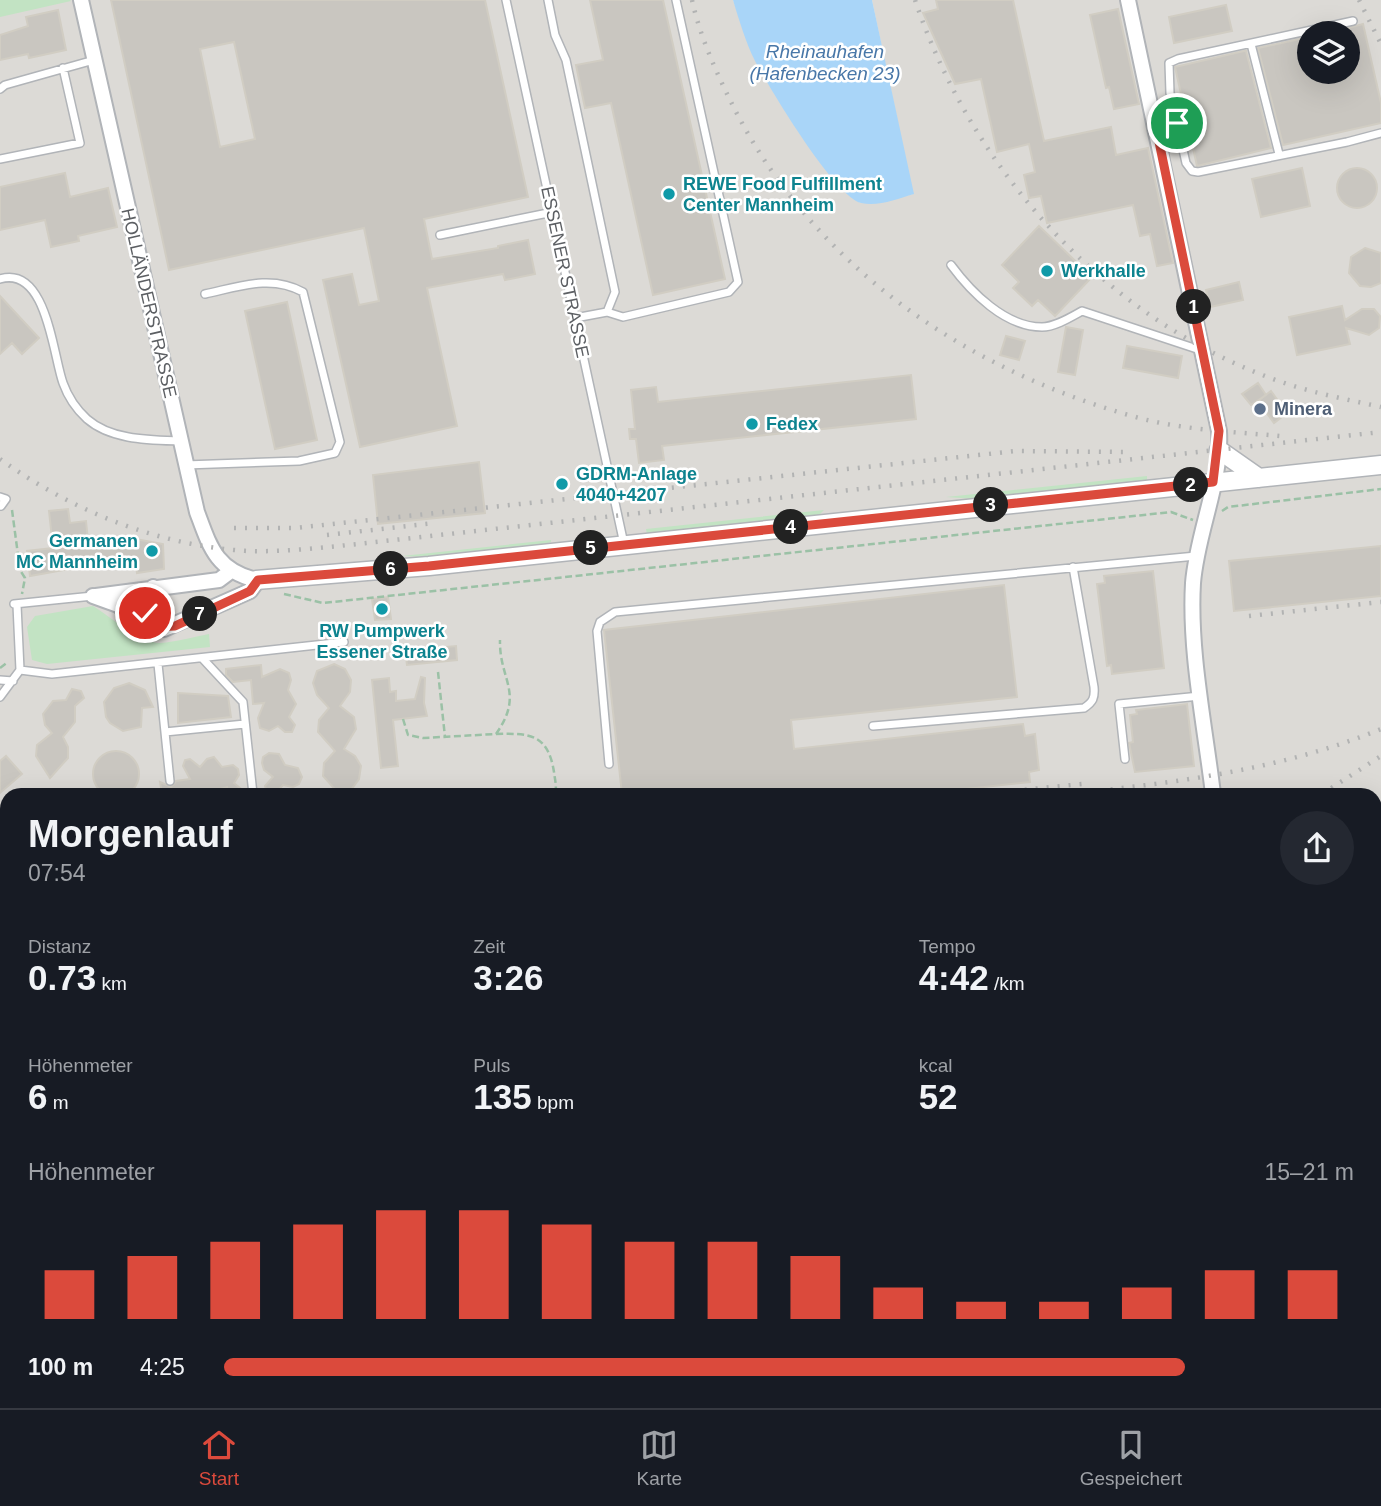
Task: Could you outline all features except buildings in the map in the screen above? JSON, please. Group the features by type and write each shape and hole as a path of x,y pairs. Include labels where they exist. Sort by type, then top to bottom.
{"street":[{"name":"HOLLÄNDERSTRASSE","path":"81,0 185,465 207,538 221,564 231,571"},
{"path":"1128,0 1219,431 1219,450 1196,556 1192,616 1212,788"},
{"path":"1219,450 1259,478"},
{"path":"93,596 219,580 231,571 257,580 283,579 1381,466"},
{"path":"93,596 118,605 142,623 153,627 175,626 250,591 257,580"},
{"path":"153,587 145,599 145,613 153,627"}],"lane":[{"name":"ESSENER STRASSE","path":"506,0 624,545"},
{"path":"548,0 555,35 566,60 615,292 607,312"},
{"path":"575,318 607,312 622,317 729,292 738,282 676,0"},
{"path":"1297,34 1169,63 1170,93 1186,163 1192,171 1207,171 1381,133"},
{"path":"1251,44 1279,155"},
{"path":"0,89 5,85 95,60"},
{"path":"0,159 79,144 63,68"},
{"path":"1157,132 1177,123"},
{"path":"440,235 552,212"},
{"path":"951,265 970,291 1016,322 1044,328 1082,311 1204,351"},
{"path":"0,279 17,279 29,286 43,307 63,383 73,404 88,420 111,433 152,440 179,441"},
{"path":"185,465 299,461 335,453 340,449 303,292 294,287 266,281 205,294"},
{"path":"609,764 597,631 600,622 615,612 1196,556"},
{"path":"873,726 1084,708 1091,704 1095,696 1094,687 1073,567"},
{"path":"0,697 20,670 16,604 93,596"},
{"path":"20,670 50,674 344,642"},
{"path":"203,659 243,702 252,788"},
{"path":"158,664 170,781"},
{"path":"0,680 13,681"},
{"path":"1125,759 1119,704 1201,696"},
{"path":"165,732 245,724"}],"path":[{"path":"283,579 284,594 323,603 1171,512 1193,520 1215,516 1228,507 1381,489"},
{"path":"1,503 14,511 20,569 25,578"},
{"path":"496,734 506,720 511,693 499,652 500,640"},
{"path":"438,672 445,737"},
{"path":"403,719 408,735 423,738 523,733 540,741 551,753 554,788"}],"shaded area":[{"path":"0,0 733,0 754,58 860,203 879,203 913,194 872,0 1381,0 1381,788 0,788"}],"green space":[{"path":"0,0 70,0 71,1 0,17"},
{"path":"1147,476 1147,482 975,499 946,497"},
{"path":"824,510 818,516 647,535 646,529"},
{"path":"551,540 537,546 424,557 402,556"},
{"path":"93,606 152,642 160,643 209,634 210,647 47,664 32,660 27,627 35,616"}],"water":[{"name":"Rheinauhafen (Hafenbecken 23)","path":"733,0 872,0 914,194 867,204 849,196 835,182 788,116 755,61"}],"railway":[{"path":"692,0 704,41 721,82 768,166 809,218 854,265 905,307 959,343 1018,374 1079,399 1160,423 1280,436"},
{"path":"915,0 940,62 971,122 1008,178 1052,230 1100,276 1153,317 1211,352 1286,384 1381,407"},
{"path":"1359,0 1381,44"},
{"path":"0,459 57,495 118,523 182,542 215,548 271,551 339,546 1381,432"},
{"path":"234,528 295,528 1016,451 1126,452"},
{"path":"327,535 435,523"},
{"path":"1249,616 1381,602"},
{"path":"1120,788 1266,765 1305,755 1381,729"},
{"path":"1331,788 1381,756"},
{"path":"1042,788 1082,784"}],"place":[{"name":"REWE Food Fulfillment Center Mannheim","path":"669,194"},
{"name":"Werkhalle","path":"1047,271"},
{"name":"Minera","path":"1260,409"},
{"name":"Fedex","path":"752,424"},
{"name":"GDRM-Anlage 4040+4207","path":"562,484"},
{"name":"Germanen MC Mannheim","path":"152,551"},
{"name":"RW Pumpwerk Essener Straße","path":"382,609"}],"route":[{"path":"145,613 153,627 164,629 175,626 250,591 258,580 429,566 1213,482 1219,450 1219,431 1157,132 1177,123"}]}
